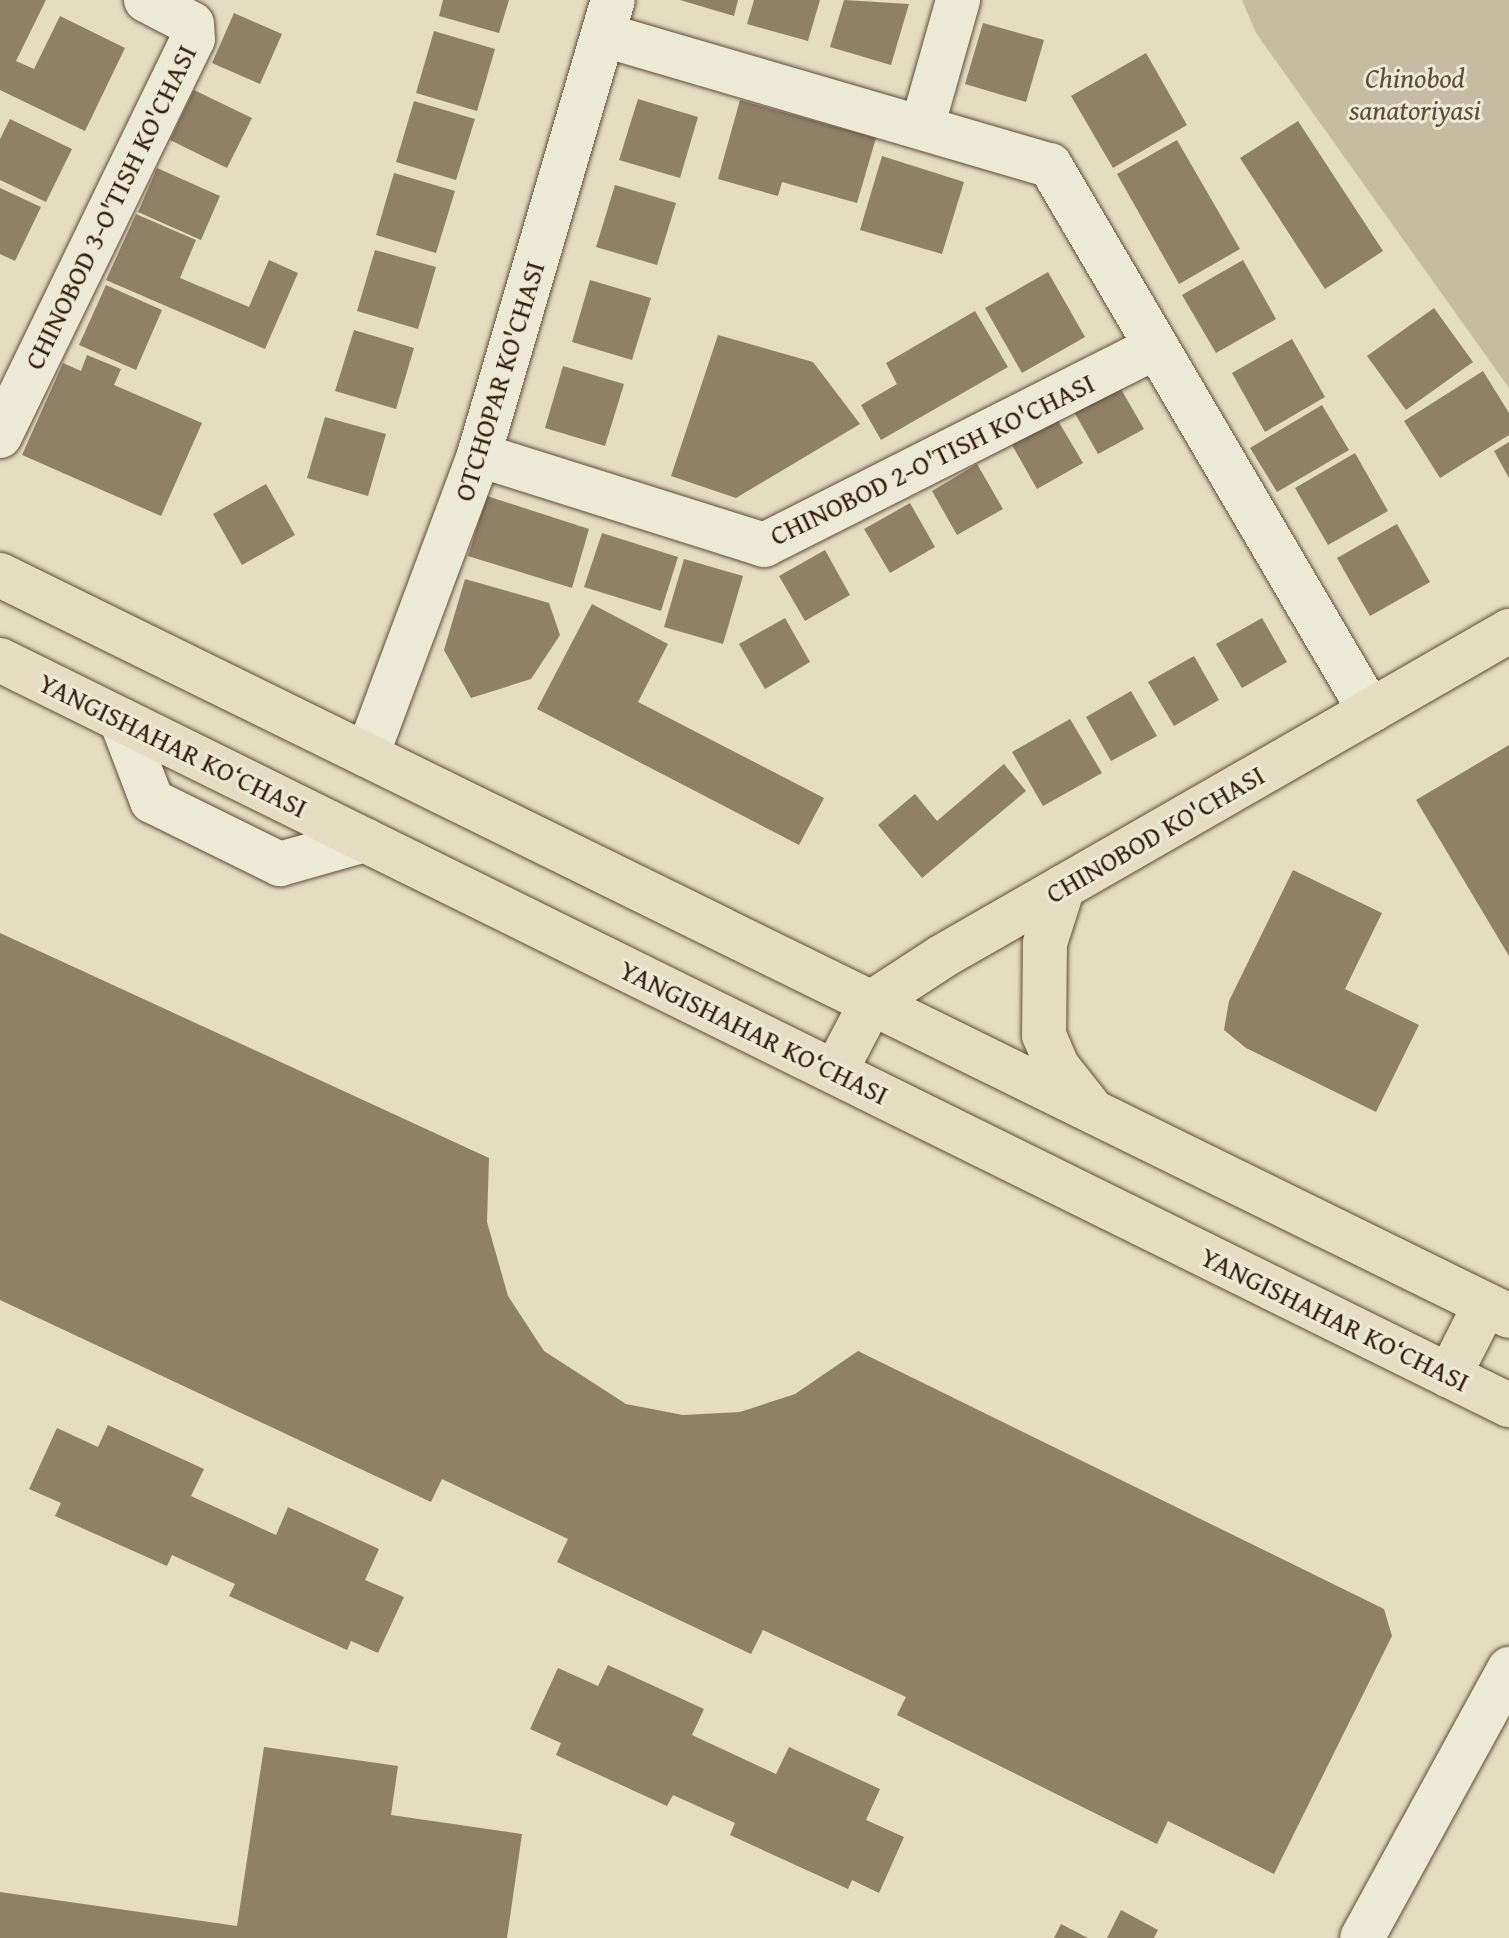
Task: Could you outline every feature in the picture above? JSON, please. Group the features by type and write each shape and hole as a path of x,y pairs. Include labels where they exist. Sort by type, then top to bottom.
{"main road":[{"path":"0,575 1497,1310 1449,1376"},
{"name":"CHINOBOD KO'CHASI","path":"871,1003 1063,887 1509,631"},
{"name":"YANGISHAHAR KO‘CHASI","path":"0,660 1509,1405"},
{"path":"1063,887 1045,943 1044,1035 1057,1066 1095,1113"},
{"path":"835,1072 871,1003"}],"street":[{"name":"CHINOBOD 3-O'TISH KO'CHASI","path":"0,436 193,39 192,24 146,0"},
{"path":"923,124 958,0"},
{"path":"609,17 1050,165 1154,348 1370,711"},
{"name":"OTCHOPAR KO'CHASI","path":"367,755 479,455 609,17"},
{"name":"CHINOBOD 2-O'TISH KO'CHASI","path":"479,455 764,545 1154,348"},
{"path":"121,720 152,801 280,864 365,840"},
{"path":"1362,1938 1509,1669"}],"green space":[{"name":"Chinobod sanatoriyasi","path":"1242,0 1509,0 1509,388 1256,33"}],"building":[{"path":"0,0 46,0 16,61 34,69 60,16 125,48 85,131 0,90"},
{"path":"443,0 509,0 499,33 439,16"},
{"path":"680,0 738,0 734,16"},
{"path":"754,0 820,0 808,41 747,24"},
{"path":"844,0 909,4 891,65 830,47"},
{"path":"234,13 282,34 260,84 212,63"},
{"path":"983,23 1044,40 1026,102 965,84"},
{"path":"434,31 495,49 477,111 416,93"},
{"path":"1146,53 1187,125 1113,168 1071,96"},
{"path":"194,90 252,118 227,168 170,140"},
{"path":"638,99 698,117 680,178 619,160"},
{"path":"740,100 876,138 857,203 782,182 778,196 718,179"},
{"path":"414,101 475,119 456,180 396,162"},
{"path":"10,119 72,149 46,202 0,180 0,139"},
{"path":"1298,121 1383,251 1325,289 1240,158"},
{"path":"1177,140 1240,249 1179,284 1117,174"},
{"path":"882,156 964,182 942,254 860,230"},
{"path":"157,168 220,196 201,240 138,212"},
{"path":"394,173 455,191 436,253 376,235"},
{"path":"615,185 676,203 657,265 596,247"},
{"path":"0,188 41,207 15,261 0,254"},
{"path":"136,214 196,240 180,278 249,307 269,260 298,273 265,349 106,280"},
{"path":"375,250 436,267 418,329 357,311"},
{"path":"1243,260 1276,319 1216,353 1182,295"},
{"path":"1048,272 1085,337 1022,373 985,308"},
{"path":"590,280 651,298 632,360 572,342"},
{"path":"106,285 162,310 136,370 79,345"},
{"path":"1434,308 1473,362 1406,410 1367,356"},
{"path":"975,311 1008,367 881,440 861,405 897,384 886,363"},
{"path":"354,330 414,348 396,409 335,391"},
{"path":"718,335 813,362 860,424 736,498 671,476"},
{"path":"1292,339 1325,397 1265,432 1232,373"},
{"path":"87,355 121,369 114,385 202,423 161,516 22,455 63,363 81,371"},
{"path":"563,366 624,384 605,446 545,428"},
{"path":"1483,371 1509,413 1509,435 1440,478 1404,421"},
{"path":"1118,384 1144,429 1098,454 1073,410"},
{"path":"1322,405 1349,450 1277,492 1250,448"},
{"path":"325,417 386,434 368,496 307,478"},
{"path":"1057,419 1083,463 1037,489 1012,445"},
{"path":"1509,442 1509,478 1494,451"},
{"path":"1355,453 1388,511 1328,545 1295,488"},
{"path":"977,464 1003,509 957,535 932,491"},
{"path":"266,484 295,535 242,565 213,514"},
{"path":"487,496 589,529 572,588 468,556"},
{"path":"910,503 935,547 890,573 864,529"},
{"path":"1397,524 1430,582 1370,616 1337,558"},
{"path":"602,533 678,557 661,611 584,587"},
{"path":"825,550 850,595 805,621 779,576"},
{"path":"684,559 743,576 723,644 664,627"},
{"path":"465,579 549,603 560,635 531,679 471,698 444,650"},
{"path":"592,604 668,644 638,702 824,798 799,845 537,709"},
{"path":"785,618 810,662 765,689 739,644"},
{"path":"1262,618 1287,662 1242,688 1216,644"},
{"path":"1194,656 1219,700 1174,726 1148,682"},
{"path":"1131,691 1157,736 1111,761 1086,717"},
{"path":"1070,719 1102,773 1043,806 1012,752"},
{"path":"1509,745 1509,956 1416,800"},
{"path":"1004,764 1026,791 922,878 878,825 915,794 937,821"},
{"path":"1293,870 1382,913 1345,989 1419,1025 1376,1112 1246,1048 1224,1030 1229,1001"},
{"path":"0,933 489,1158 487,1222 508,1296 544,1351 626,1404 683,1415 740,1412 795,1394 858,1351 1384,1609 1392,1636 1274,1874 1168,1821 1157,1844 897,1715 906,1697 763,1630 751,1654 557,1562 568,1539 442,1479 431,1502 0,1300"},
{"path":"108,1425 204,1469 191,1496 276,1535 288,1507 379,1549 365,1580 404,1597 378,1653 351,1641 347,1650 229,1596 235,1584 172,1555 167,1566 55,1516 61,1503 29,1489 57,1428 98,1447"},
{"path":"608,1665 704,1709 692,1735 776,1774 789,1747 880,1789 866,1820 904,1837 879,1893 852,1880 848,1889 730,1835 735,1823 673,1795 667,1806 556,1755 561,1743 530,1729 558,1668 598,1686"},
{"path":"264,1747 398,1766 391,1815 522,1834 507,1938 0,1938 0,1892 237,1926"},
{"path":"1121,1910 1158,1930 1154,1938 1107,1938"},
{"path":"1061,1924 1088,1938 1054,1938"}]}
